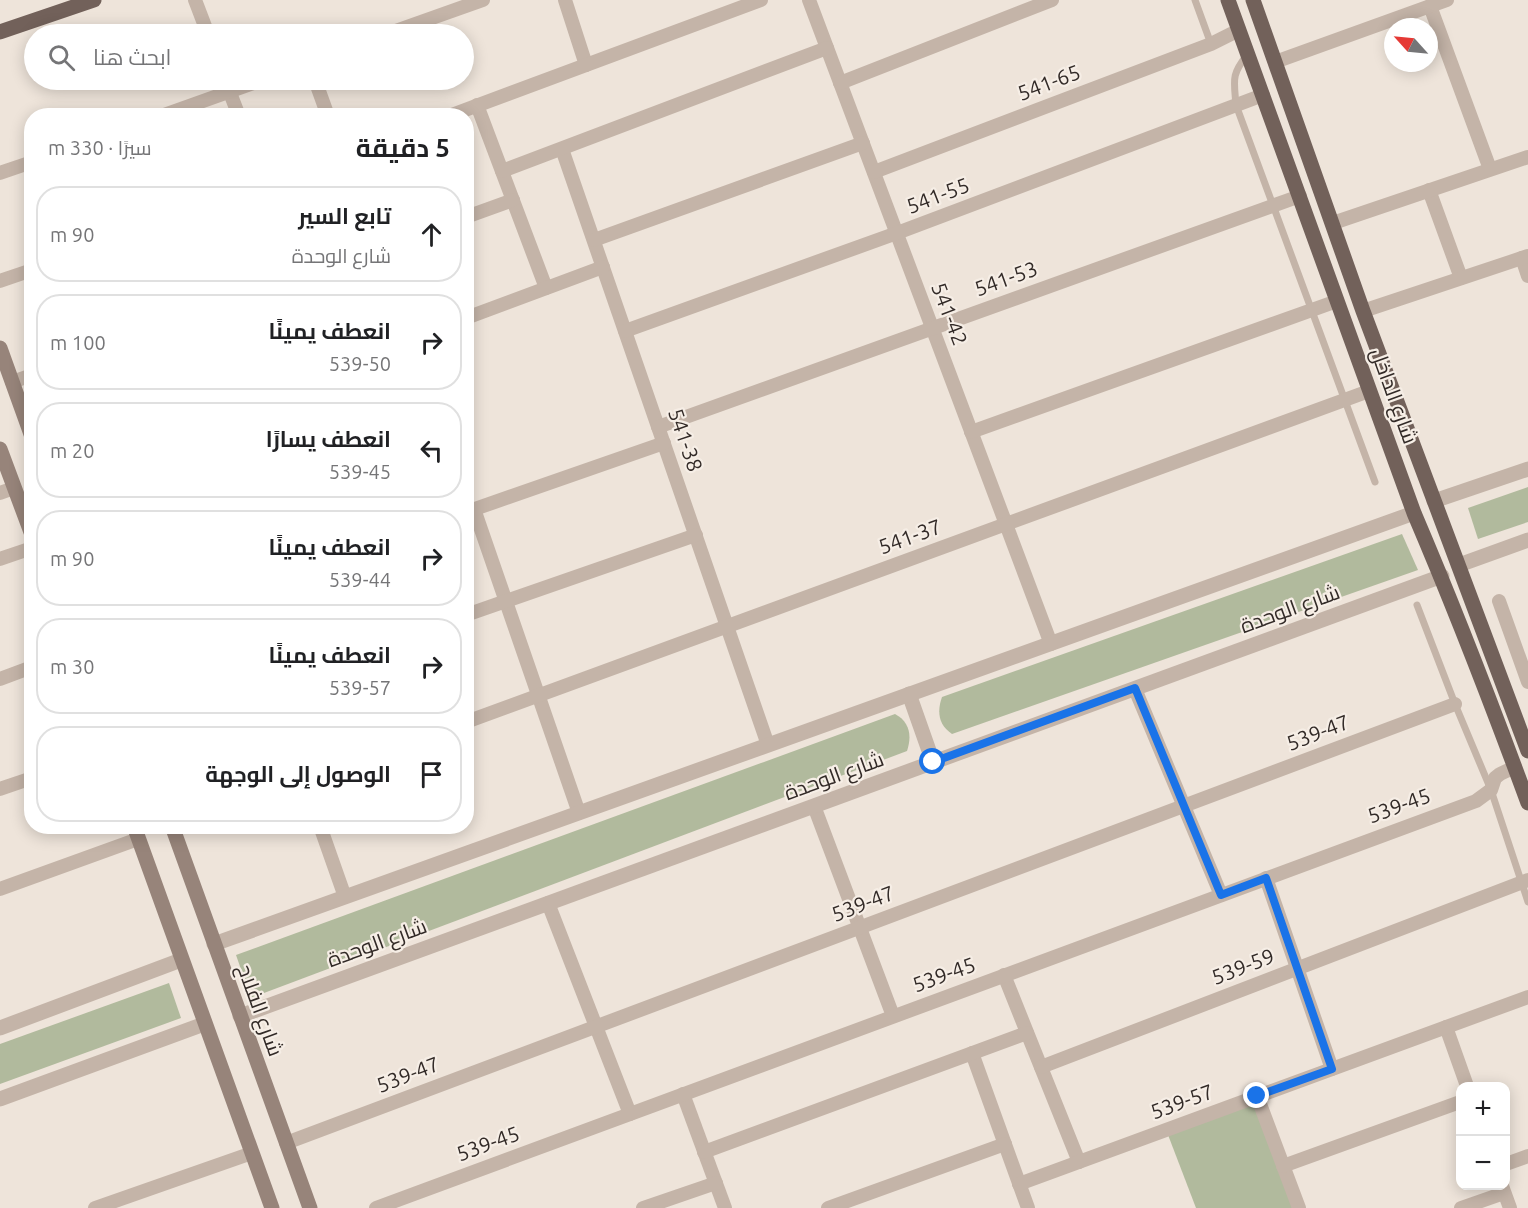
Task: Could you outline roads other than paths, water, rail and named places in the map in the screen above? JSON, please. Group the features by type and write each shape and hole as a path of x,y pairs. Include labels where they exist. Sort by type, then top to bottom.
{"main road":[{"path":"0,32 94,0"},
{"name":"شارع الداخل","path":"1228,0 1414,513 1442,576 1528,803"},
{"name":"شارع الداخل","path":"1253,0 1363,311 1528,751"},
{"path":"0,348 24,415"},
{"path":"0,448 7,490 24,521"},
{"path":"137,834 272,1208"},
{"name":"شارع الفلاح","path":"175,834 310,1208"}],"street":[{"path":"195,0 204,24"},
{"path":"415,24 483,0"},
{"path":"565,0 586,65"},
{"path":"469,108 761,0"},
{"name":"541-42","path":"809,0 1051,644"},
{"path":"840,83 1052,0"},
{"path":"1275,62 1447,0"},
{"path":"1430,6 1490,169"},
{"name":"541-65","path":"874,172 1211,44 1239,30"},
{"path":"502,171 827,48"},
{"path":"178,108 216,90"},
{"path":"229,90 235,108"},
{"path":"319,90 325,108"},
{"name":"541-55","path":"625,330 897,234 1263,95"},
{"path":"477,105 546,288"},
{"path":"594,240 862,143"},
{"name":"541-38","path":"562,149 768,745"},
{"path":"1333,223 1528,157"},
{"path":"0,173 24,165"},
{"path":"1429,190 1461,278"},
{"name":"541-53","path":"658,427 1300,196"},
{"path":"474,214 513,200"},
{"path":"1363,311 1525,257 1528,276"},
{"path":"474,315 603,267"},
{"path":"0,281 24,273"},
{"path":"971,432 1337,302"},
{"path":"12,382 24,378"},
{"name":"541-37","path":"474,719 1369,390"},
{"path":"474,509 664,443"},
{"path":"1434,501 1528,469"},
{"path":"214,944 1414,513"},
{"path":"474,520 506,600 579,813"},
{"path":"474,612 696,535"},
{"path":"1460,566 1528,540"},
{"path":"0,560 24,551"},
{"name":"شارع الوحدة","path":"240,1016 1442,576"},
{"path":"1498,601 1528,682"},
{"path":"0,679 24,670"},
{"path":"1135,688 1221,895"},
{"path":"909,694 933,762"},
{"name":"539-47","path":"286,1143 1455,704"},
{"name":"539-45","path":"376,1208 1476,801 1491,790 1495,778 1515,767"},
{"path":"0,789 24,780"},
{"path":"814,806 893,1016"},
{"path":"0,889 131,834"},
{"path":"323,834 345,897"},
{"path":"1266,878 1332,1069"},
{"name":"539-59","path":"1041,1067 1525,881"},
{"path":"548,903 630,1114"},
{"path":"0,1028 181,960"},
{"path":"1004,975 1079,1162"},
{"name":"539-57","path":"1019,1184 1528,997"},
{"path":"0,1099 204,1024"},
{"path":"1446,1027 1466,1082"},
{"path":"704,1152 1027,1033"},
{"path":"972,1053 1028,1208"},
{"path":"683,1094 725,1208"},
{"path":"1257,1096 1299,1208"},
{"path":"1283,1166 1456,1104"},
{"path":"828,1208 1005,1144"},
{"path":"95,1208 252,1153"},
{"path":"1510,1163 1528,1156"},
{"path":"643,1208 716,1183"},
{"path":"1461,1208 1501,1190"},
{"path":"1503,1190 1510,1208"}],"lane":[{"path":"1195,0 1211,44"},
{"path":"1248,53 1236,69 1234,82 1236,105 1375,483"},
{"path":"1417,604 1525,881 1528,902"}]}
